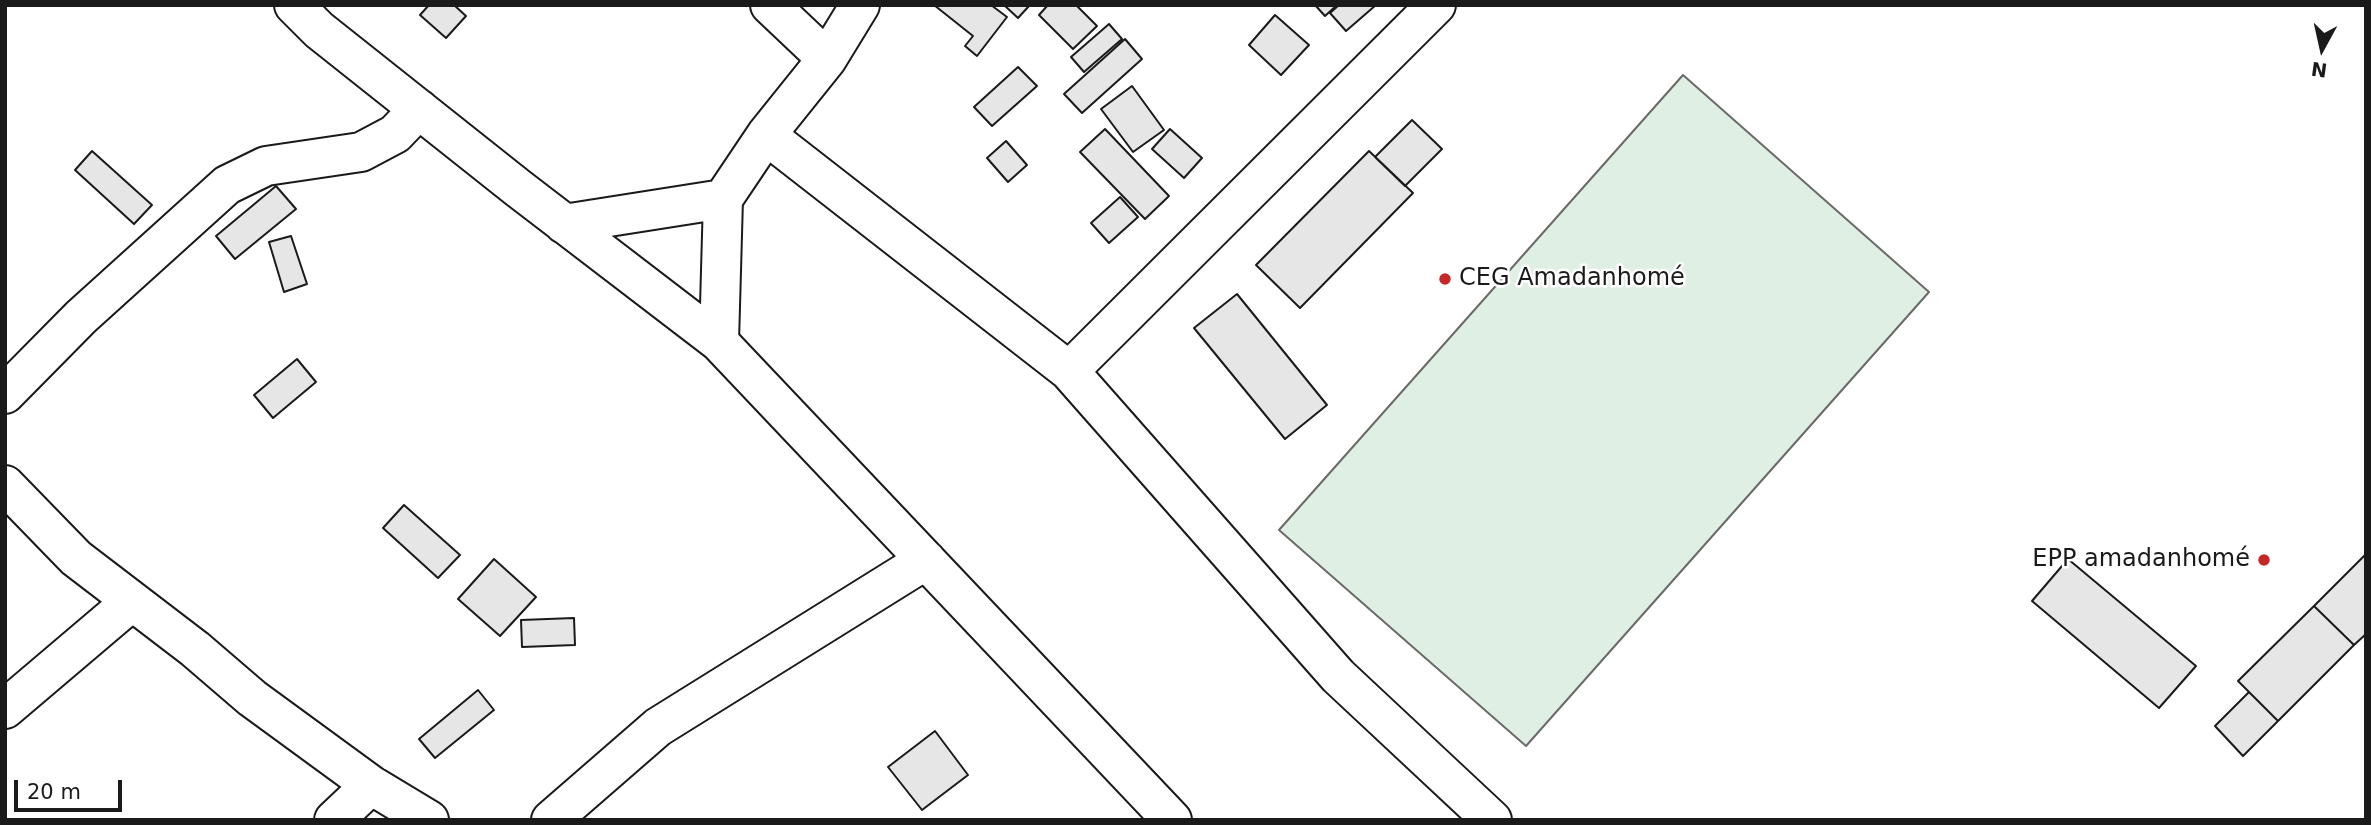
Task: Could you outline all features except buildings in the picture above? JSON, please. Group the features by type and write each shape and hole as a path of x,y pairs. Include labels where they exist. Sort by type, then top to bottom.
{"street":[{"path":"294,5 319,30 564,224 719,342 1172,820"},
{"path":"770,5 827,59"},
{"path":"719,342 723,199 766,135 827,59 860,5"},
{"path":"1069,372 1436,5"},
{"path":"5,394 81,317 227,185 266,166 360,152 395,134 419,109"},
{"path":"766,135 1069,372 1338,676 1492,820"},
{"path":"564,224 723,199"},
{"path":"5,485 76,558 195,649 252,698 371,785 429,820"},
{"path":"551,820 658,727 926,560"},
{"path":"5,709 131,602"},
{"path":"334,820 371,785"}],"green space":[{"path":"1683,75 1929,292 1526,746 1279,530"}],"place":[{"name":"CEG Amadanhomé","path":"1445,279"},
{"name":"EPP amadanhomé","path":"2264,560"}]}
